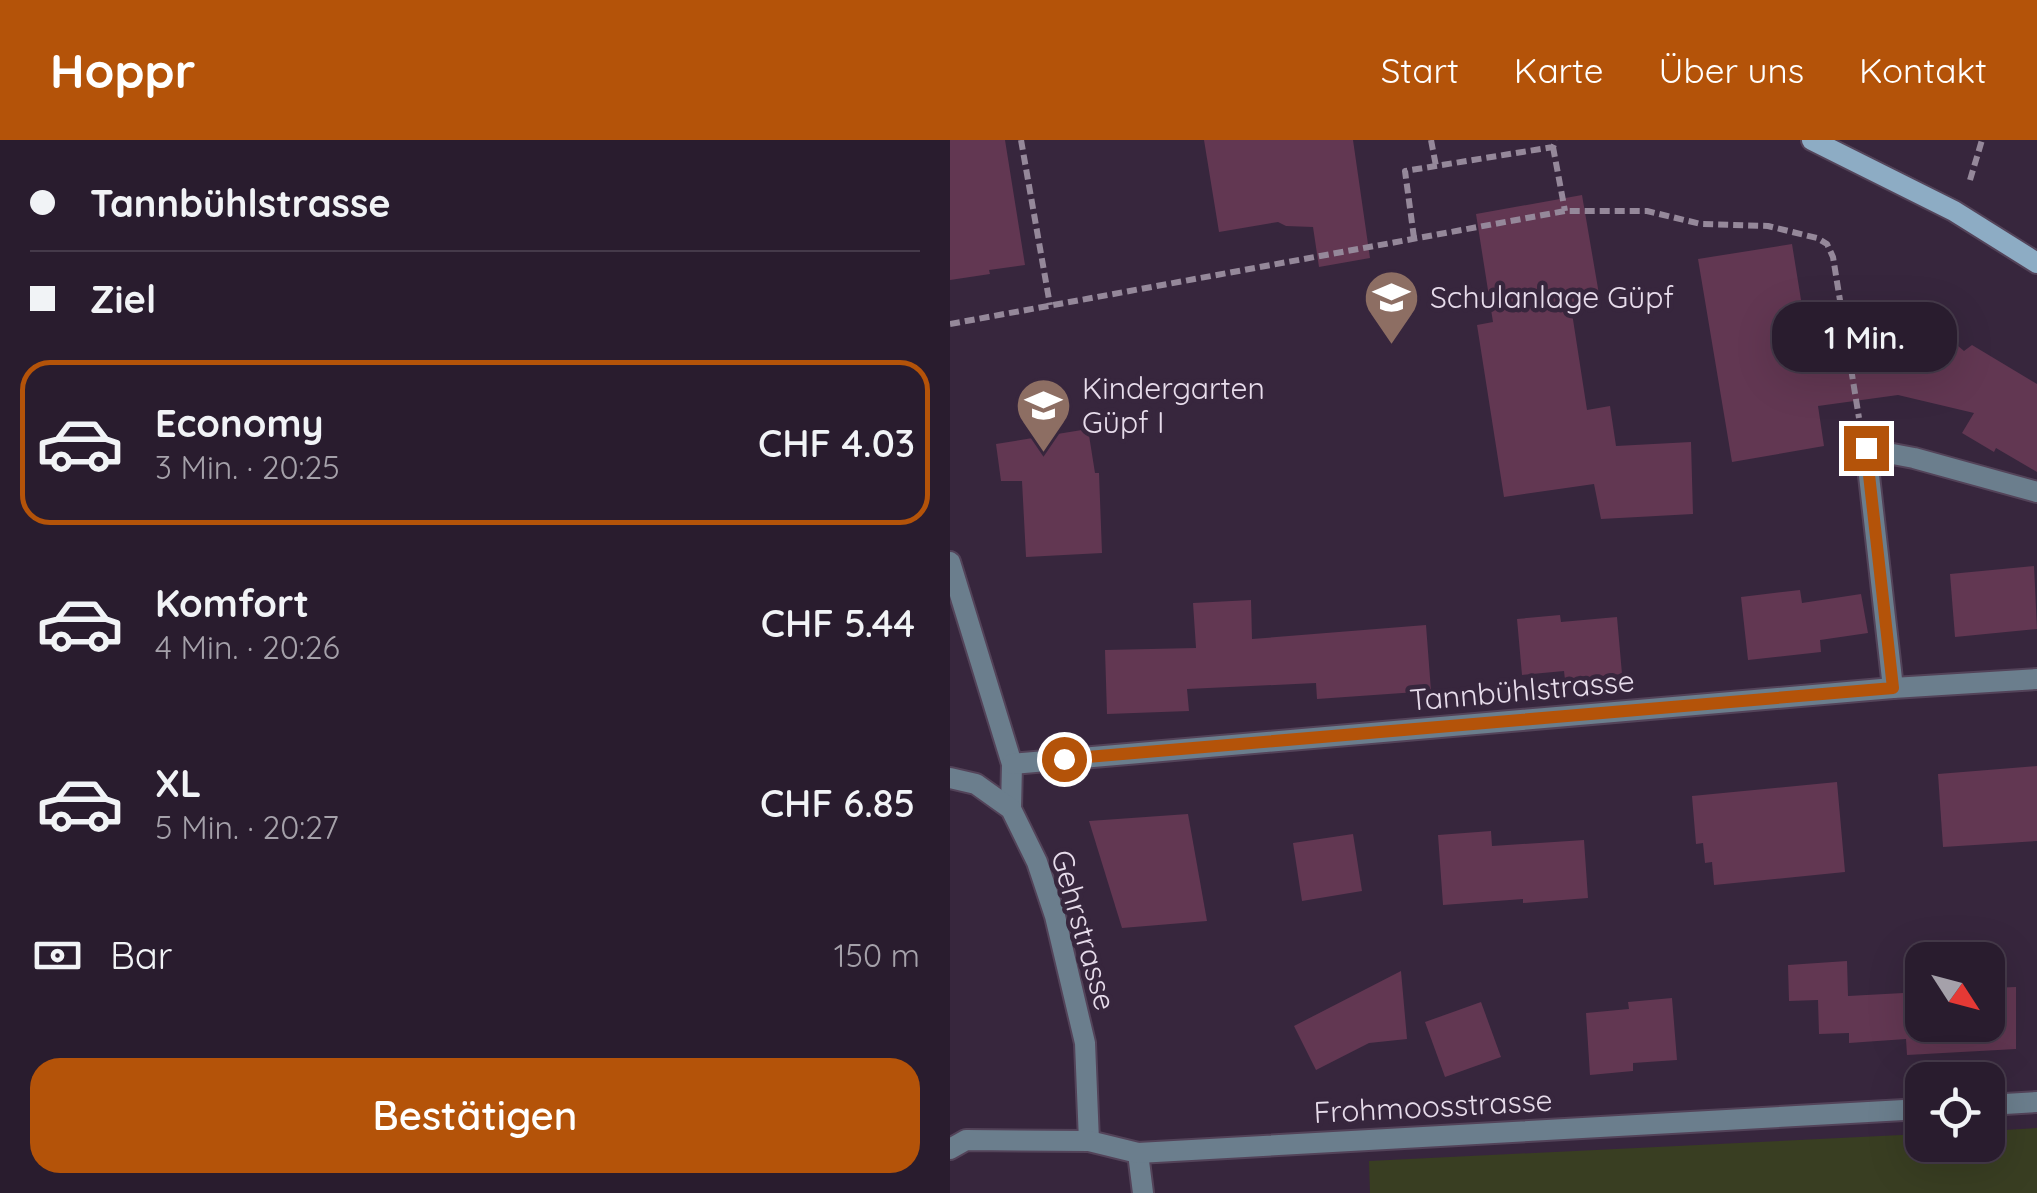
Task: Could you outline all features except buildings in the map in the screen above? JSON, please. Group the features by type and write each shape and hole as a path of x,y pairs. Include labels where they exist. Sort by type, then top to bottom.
{"main road":[{"path":"1812,140 1954,211 2037,263"}],"street":[{"path":"1893,688 1866,448 2037,492"},
{"path":"950,562 1012,764 1011,809"},
{"name":"Tannbühlstrasse","path":"1012,764 2037,679"},
{"path":"950,778 976,784 1011,809"},
{"name":"Gehrstrasse","path":"1011,809 1037,862 1055,916 1084,1043 1089,1141"},
{"path":"2005,1104 2037,1102"},
{"name":"Frohmoosstrasse","path":"950,1149 966,1140 1089,1141 1138,1153 1905,1110"},
{"path":"1138,1153 1142,1193"}],"path":[{"path":"1021,140 1050,305"},
{"path":"1431,140 1436,166"},
{"path":"1970,180 1982,140"},
{"path":"1414,238 1404,171 1554,144 1565,211"},
{"path":"950,324 1565,211 1647,211 1701,224 1768,226 1805,234 1827,244 1833,257 1854,399 1866,448"}],"green space":[{"path":"2037,1128 2037,1193 1370,1193 1369,1161 1905,1135 1905,1162 2005,1162 2005,1130"}],"place":[{"name":"Schulanlage Güpf","path":"1391,346"},
{"name":"Kindergarten Güpf I","path":"1043,454"}],"route":[{"path":"1064,759 1893,688 1866,448"}]}
